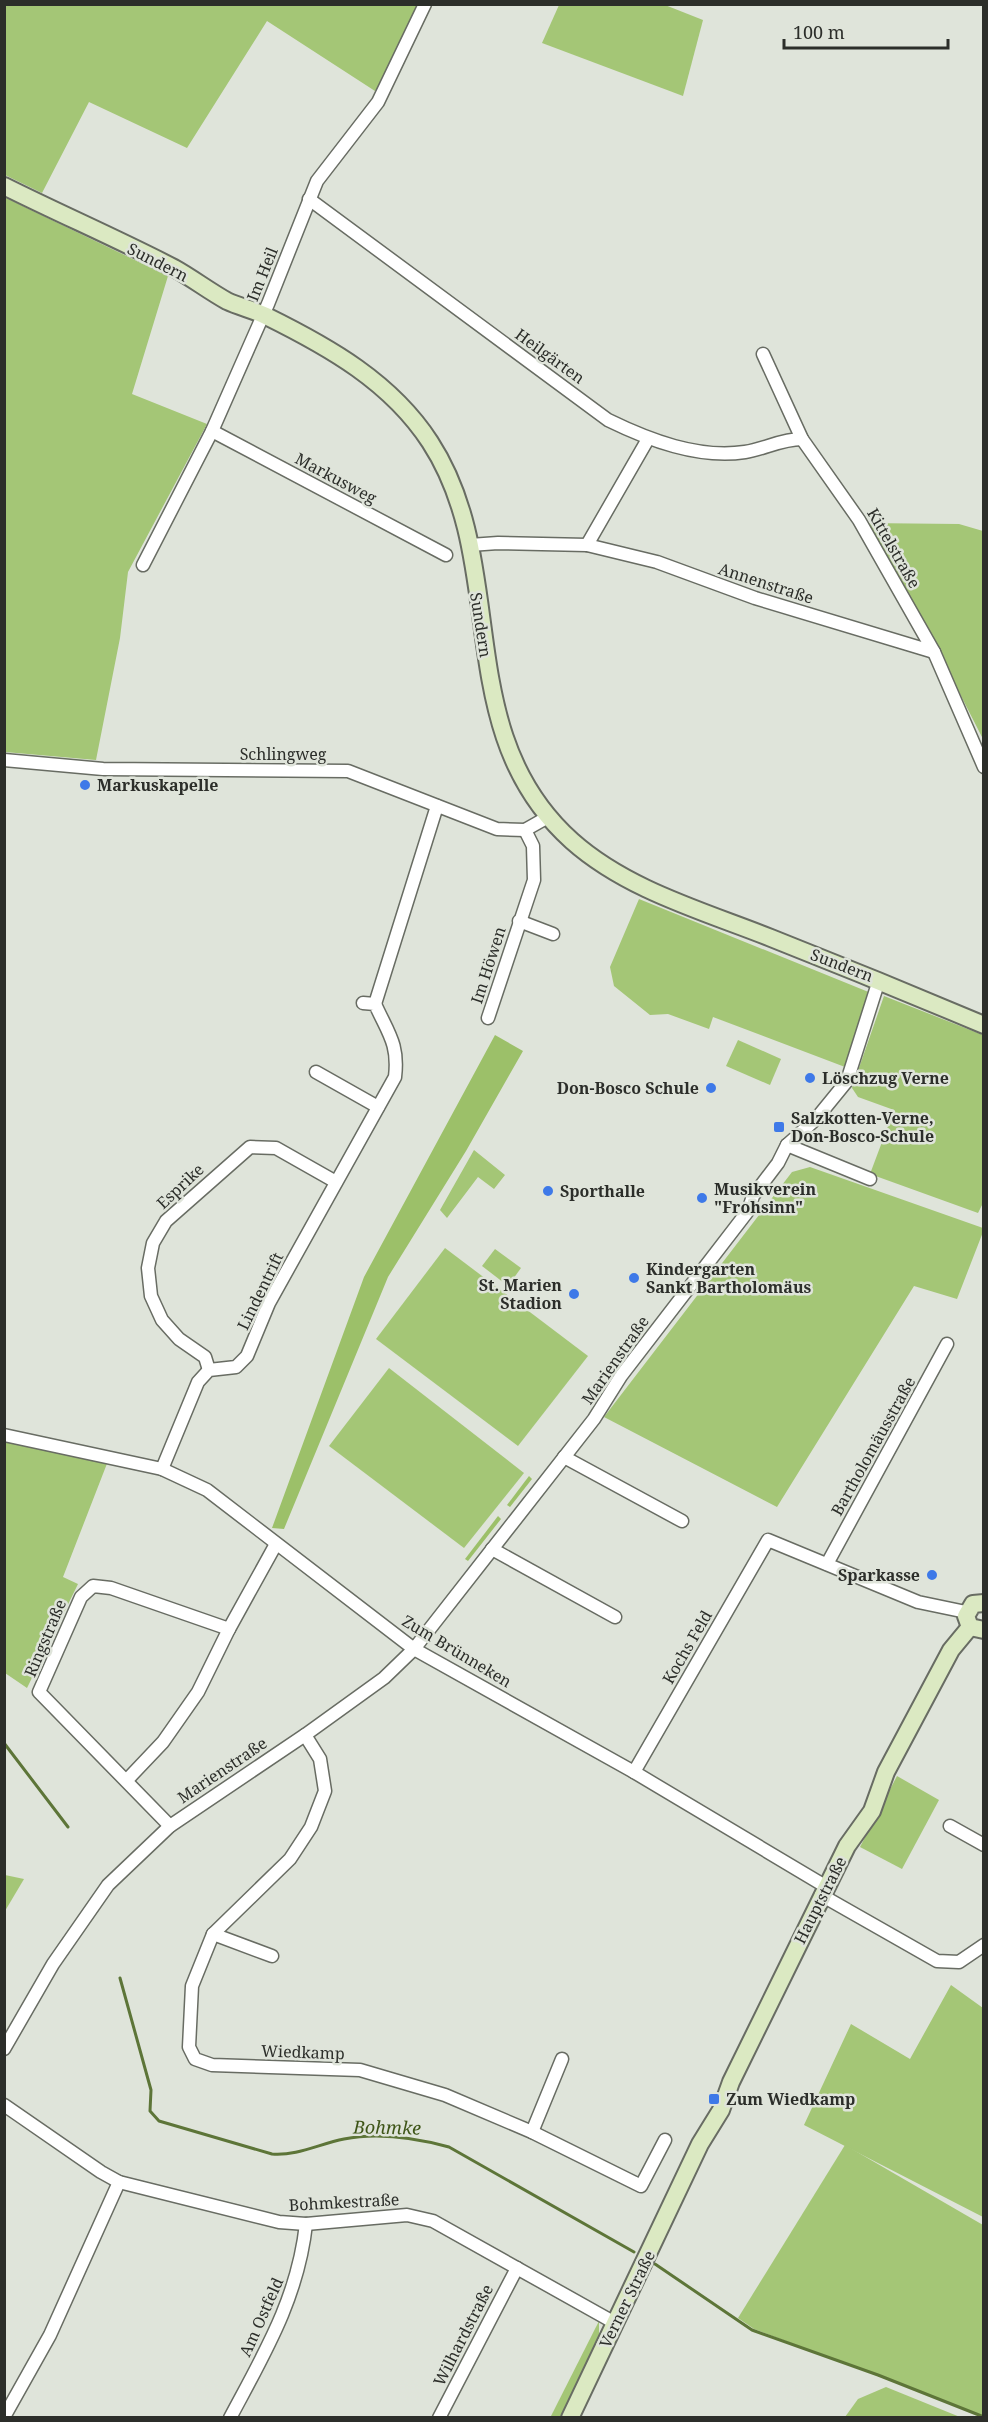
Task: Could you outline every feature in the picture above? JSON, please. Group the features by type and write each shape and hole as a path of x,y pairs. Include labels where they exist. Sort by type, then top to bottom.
{"street":[{"name":"Im Heil","path":"143,566 212,431 317,181 378,102 425,4"},
{"name":"Sundern","path":"4,186 173,268 229,301 263,314 335,353 369,375 399,403 430,442 445,468 459,503 470,545 493,699 517,772 531,796 549,817 595,860 630,882 879,980 984,1025"},
{"name":"Heilgärten","path":"309,199 608,420 648,439 720,454 747,452 786,439 802,439"},
{"name":"Kittelstraße","path":"763,354 802,439 859,520 934,652 984,767"},
{"name":"Markusweg","path":"212,431 446,555"},
{"path":"587,545 648,439"},
{"name":"Annenstraße","path":"470,545 498,543 587,545 657,562 755,598 934,652"},
{"name":"Schlingweg","path":"4,760 103,769 348,771 497,829 525,830"},
{"name":"Lindentrift","path":"209,1370 236,1367 247,1356 269,1303 395,1077 397,1057 392,1036 369,1003 376,993 437,806"},
{"path":"525,830 549,817"},
{"name":"Im Höwen","path":"488,1018 534,880 533,846 525,830"},
{"name":"Im Höwen","path":"519,921 553,934"},
{"name":"Marienstraße","path":"4,2049 53,1964 108,1885 170,1826 305,1735 384,1678 414,1649 594,1419 621,1376 748,1211 753,1196 778,1163 787,1146 816,1119 847,1081 879,980"},
{"path":"316,1072 378,1107"},
{"path":"787,1146 870,1179"},
{"name":"Esprike","path":"209,1370 205,1357 179,1339 162,1320 151,1296 148,1268 153,1243 166,1221 250,1147 276,1148 336,1182"},
{"name":"Bartholomäusstraße","path":"827,1564 947,1344"},
{"path":"162,1469 198,1382 209,1370"},
{"name":"Zum Brünneken","path":"4,1435 162,1469 207,1490 414,1649 634,1772 937,1961 959,1962 984,1945"},
{"path":"564,1457 682,1521"},
{"name":"Kochs Feld","path":"634,1772 768,1540 827,1564"},
{"path":"128,1780 163,1742 198,1692 229,1629 276,1544"},
{"path":"492,1549 615,1617"},
{"path":"827,1564 973,1623 973,1604 984,1603"},
{"name":"Ringstraße","path":"170,1826 128,1780 39,1692 81,1597 93,1586 111,1588 229,1629"},
{"name":"Hauptstraße","path":"684,2181 710,2126 721,2110 731,2082 823,1891 847,1846 872,1811 886,1772 951,1650 973,1623"},
{"name":"Wiedkamp","path":"305,1735 320,1759 324,1791 311,1827 290,1859 213,1934 192,1986 189,2047 195,2059 212,2065 360,2070 445,2095 532,2132 641,2186 665,2140"},
{"path":"950,1826 984,1845"},
{"path":"213,1934 272,1956"},
{"path":"532,2132 562,2060"},
{"name":"Bohmkestraße","path":"4,2105 119,2182 279,2222 306,2224 407,2215 433,2221 615,2323"},
{"name":"Verner Straße","path":"570,2418 684,2181"},
{"path":"4,2417 50,2335 119,2182"},
{"name":"Am Ostfeld","path":"230,2418 291,2298 303,2254 306,2224"},
{"name":"Wilhardstraße","path":"439,2418 517,2268"}],"green space":[{"path":"4,5 418,5 382,83 375,91 267,21 187,148 89,102 42,193 5,175"},
{"path":"559,5 665,5 703,20 683,96 542,43"},
{"path":"4,197 168,276 132,394 207,424 128,572 120,638 96,760 5,752"},
{"path":"864,523 959,524 983,531 983,739 936,647"},
{"path":"639,899 871,993 845,1067 713,1017 709,1029 668,1014 650,1015 614,986 610,967"},
{"path":"884,996 983,1035 984,1201 978,1213 870,1174 894,1110 858,1097 852,1088"},
{"path":"495,1035 523,1051 466,1151 388,1277 284,1529 272,1528 364,1277"},
{"path":"738,1040 781,1059 770,1085 726,1066"},
{"path":"474,1150 505,1175 494,1189 478,1177 447,1218 440,1210"},
{"path":"810,1167 983,1228 983,1232 957,1299 914,1286 777,1507 604,1417 792,1172"},
{"path":"445,1248 588,1356 518,1446 376,1339"},
{"path":"495,1249 521,1268 508,1286 482,1266"},
{"path":"389,1368 524,1473 464,1548 329,1446"},
{"path":"4,1440 108,1461 63,1577 78,1584 27,1688 5,1673"},
{"path":"529,1476 532,1479 510,1507 507,1505"},
{"path":"498,1516 501,1519 468,1561 465,1559"},
{"path":"897,1776 939,1800 902,1869 860,1847"},
{"path":"4,1875 24,1879 5,1911"},
{"path":"951,1985 983,2008 983,2217 804,2125 851,2024 910,2059"},
{"path":"845,2145 983,2225 983,2416 754,2329 738,2318"},
{"path":"599,2321 599,2339 560,2417 550,2418"},
{"path":"886,2387 960,2417 845,2417 858,2399"}],"waterway":[{"path":"4,1743 68,1827"},
{"name":"Bohmke","path":"120,1978 151,2090 150,2111 159,2121 272,2154 290,2153 344,2139 371,2136 411,2139 449,2147 634,2252"},
{"path":"655,2264 752,2330 878,2375 984,2417"}],"place":[{"name":"Markuskapelle","path":"85,785"},
{"name":"Löschzug Verne","path":"810,1078"},
{"name":"Don-Bosco Schule","path":"711,1088"},
{"name":"Salzkotten-Verne, Don-Bosco-Schule","path":"779,1127"},
{"name":"Sporthalle","path":"548,1191"},
{"name":"Musikverein \"Frohsinn\"","path":"702,1198"},
{"name":"Kindergarten Sankt Bartholomäus","path":"634,1278"},
{"name":"St. Marien Stadion","path":"574,1294"},
{"name":"Sparkasse","path":"932,1575"},
{"name":"Zum Wiedkamp","path":"714,2099"}]}
